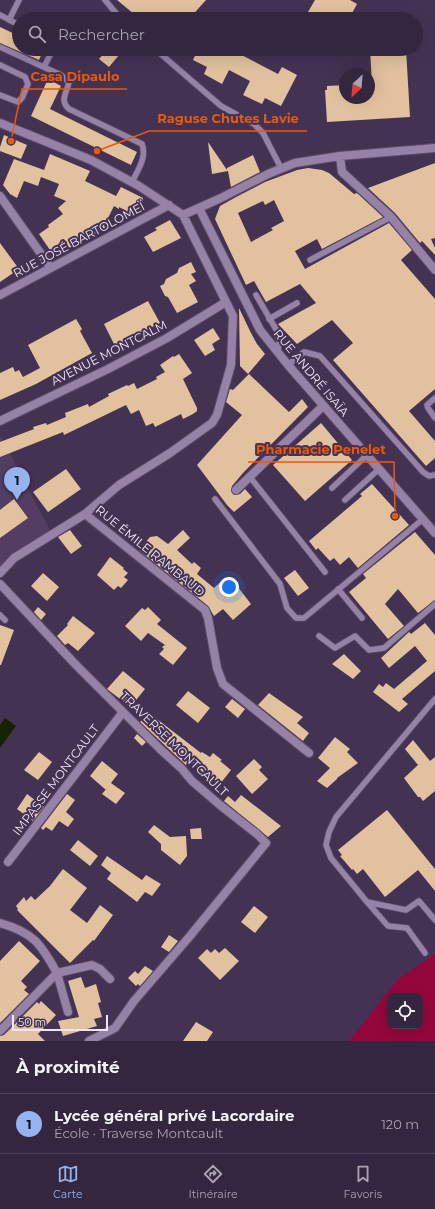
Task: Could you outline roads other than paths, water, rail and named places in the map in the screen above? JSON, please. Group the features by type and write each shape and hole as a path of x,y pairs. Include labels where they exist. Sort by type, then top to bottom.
{"street":[{"path":"0,123 91,160 132,182 183,215 233,316 231,365 217,415 212,423 170,453 119,484 85,514 14,558 0,573"},
{"path":"183,215 281,168 295,163 340,156 435,148"},
{"path":"340,156 342,172 391,217 435,270"},
{"path":"0,196 51,268"},
{"name":"RUE JOSÉ BARTOLOMEÏ","path":"0,295 169,205"},
{"name":"RUE ANDRÉ ISAÏA","path":"199,208 260,330 323,406 435,533"},
{"name":"AVENUE MONTCALM","path":"0,421 108,369 167,338 226,302"},
{"path":"236,490 323,406"},
{"name":"RUE ÉMILE RAMBAUD","path":"85,514 204,610 208,618 217,668 223,684 309,753"},
{"name":"TRAVERSE MONTCAULT","path":"0,584 77,666 181,768 192,781 266,843 190,936 134,1001 115,1028 88,1041"},
{"name":"IMPASSE MONTCAULT","path":"8,862 123,712"},
{"path":"2,926 18,929 32,937 44,949 57,973 68,1012"},
{"path":"0,1031 57,973 92,965 100,969 110,979"}],"lane":[{"path":"13,12 19,0"},
{"path":"105,0 115,12"},
{"path":"9,20 12,14"},
{"path":"0,15 12,21"},
{"path":"0,47 12,53"},
{"path":"19,56 61,75 68,82 68,88 63,100 69,109 142,144 144,156 132,182"},
{"path":"44,68 50,56"},
{"path":"163,56 221,106 254,124 263,133 281,168"},
{"path":"0,64 25,77 28,84 22,98 18,102 0,95"},
{"path":"310,260 391,217"},
{"path":"256,295 277,331 278,352"},
{"path":"270,319 297,303"},
{"path":"288,365 304,352 320,356 423,472 429,476 435,475"},
{"path":"435,398 427,404 435,418"},
{"path":"332,488 367,455"},
{"path":"345,500 379,469"},
{"path":"250,477 325,572"},
{"path":"215,500 280,584 287,608 296,618 304,618 423,519"},
{"path":"338,589 362,618"},
{"path":"319,636 335,648 355,636 369,650 384,648 435,604"},
{"path":"425,953 407,928 388,926 331,858 326,845 329,832 336,817 435,699"},
{"path":"367,902 406,910 419,901 435,920"}],"place":[{"name":"Casa Dipaulo","path":"11,141"},
{"name":"Raguse Chutes Lavie","path":"97,151"},
{"name":"Lycée général privé Lacordaire","path":"17,500"},
{"name":"Pharmacie Penelet","path":"395,516"}]}
